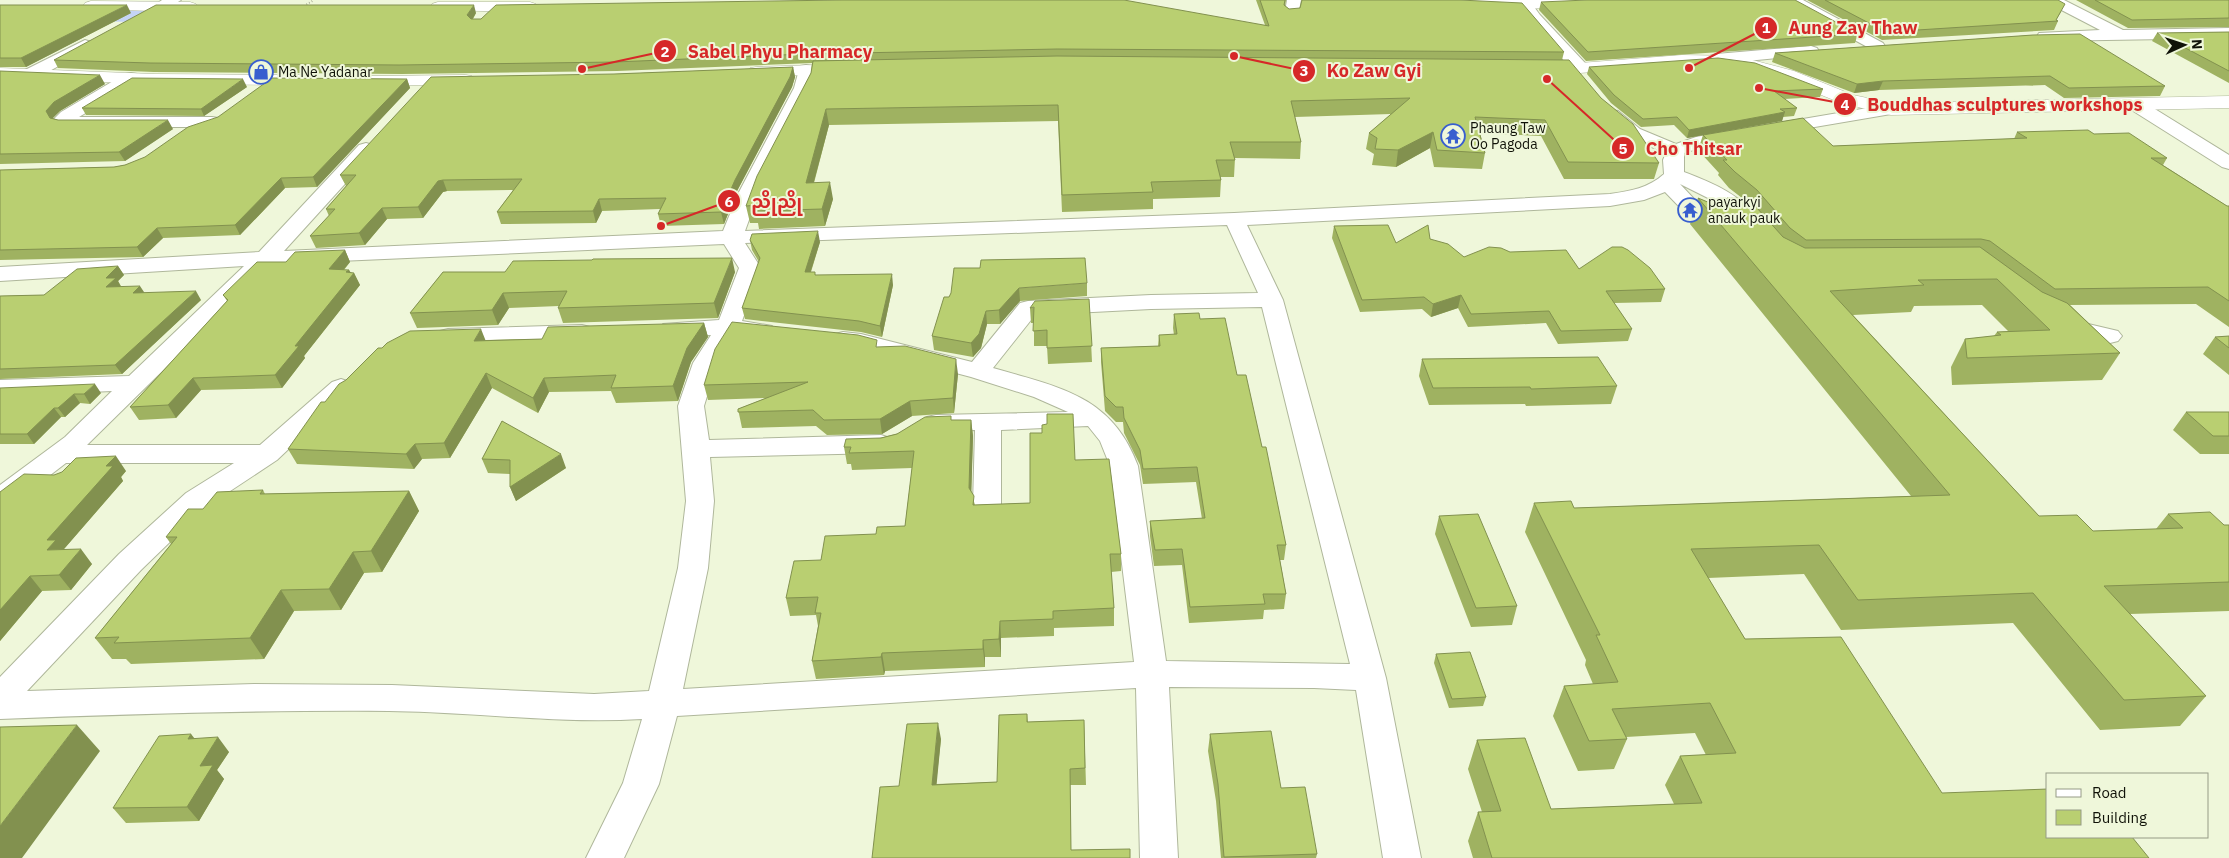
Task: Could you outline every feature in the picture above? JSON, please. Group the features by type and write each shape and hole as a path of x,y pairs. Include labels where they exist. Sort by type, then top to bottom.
{"main road":[{"path":"1430,0 1527,7 1612,0"},
{"path":"73,6 207,7"},
{"path":"420,7 486,15 548,6"},
{"path":"1520,68 1575,68 1716,59 1756,64 1846,99 1891,109 2229,102"},
{"path":"737,73 863,69"},
{"path":"0,73 132,78 327,80"},
{"path":"355,81 478,80"}],"street":[{"path":"1792,0 1877,46"},
{"path":"2053,0 2118,34"},
{"path":"131,21 160,6"},
{"path":"1527,7 1575,68 1593,95 1633,133 1676,150 1696,143 1891,109"},
{"path":"2030,37 2229,33"},
{"path":"31,74 98,39"},
{"path":"1850,48 1896,45"},
{"path":"1716,59 1830,50"},
{"path":"731,238 749,192 803,88 806,70"},
{"path":"132,78 67,116 62,120 63,122 218,119 188,130 171,140"},
{"path":"247,98 271,80"},
{"path":"409,102 429,81"},
{"path":"2136,105 2229,163"},
{"path":"0,499 74,443 265,258 383,130"},
{"path":"1676,150 1671,179 1706,223"},
{"path":"0,274 529,245 1234,219 1610,200 1654,190 1671,179"},
{"path":"1671,179 1722,195 1735,203 1765,238"},
{"path":"1234,219 1272,300 1370,678 1402,858"},
{"path":"605,858 641,784 663,704 693,568 700,501 691,406 705,363 728,327 750,268 731,238"},
{"path":"978,370 1028,308 1151,302 1272,300"},
{"path":"2048,318 2073,329 2110,336"},
{"path":"648,330 728,327 785,333"},
{"path":"428,337 608,331"},
{"path":"814,336 861,341 978,370 1038,390 1083,409 1108,433 1120,452 1124,466 1152,674 1159,858"},
{"path":"0,698 130,562 196,500 267,454 358,372"},
{"path":"0,388 136,383"},
{"path":"696,449 884,444 890,443 921,424 1096,420"},
{"path":"987,505 988,422"},
{"path":"59,454 267,454"},
{"path":"0,705 254,697 392,698 594,708 1152,674 1314,675 1370,678"}],"path":[{"path":"302,7 314,0"}],"building":[{"path":"842,0 1124,0 1269,26 1260,0 1285,0 1284,5 1289,9 1300,8 1302,0 1460,0 1522,3 1564,52 1057,49 804,54 615,62 399,65 150,63 54,60 156,5 474,5 467,15 471,19 481,19 496,5"},
{"path":"1587,0 1795,0 1858,34 1588,52 1541,2"},
{"path":"1825,0 2058,0 2065,4 2056,20 2058,21 1886,32"},
{"path":"2095,0 2229,0 2229,18 2132,20"},
{"path":"0,5 127,5 21,58 0,58"},
{"path":"2229,32 2229,71 2157,33"},
{"path":"2080,34 2165,86 2069,88 2050,76 1883,81 1857,84 1775,53 2033,35"},
{"path":"1057,56 1569,60 1601,98 1633,124 1659,163 1568,162 1545,120 1475,117 1485,153 1437,150 1433,132 1398,150 1375,149 1377,138 1369,133 1410,98 1291,101 1301,142 1230,142 1235,160 1216,160 1221,180 1151,182 1153,192 1062,195 1058,105 826,109 806,183 830,182 822,209 756,211 758,205 746,206 757,176 811,73 813,61"},
{"path":"1718,58 1755,63 1823,89 1774,91 1797,108 1780,109 1785,112 1689,130 1677,117 1643,119 1614,95 1589,67"},
{"path":"793,67 790,77 735,180 721,212 658,214 666,198 599,199 593,211 497,212 522,179 443,180 438,181 418,207 382,208 359,233 310,236 335,209 326,209 356,175 340,175 431,77 614,74"},
{"path":"0,71 100,75 54,102 46,111 50,118 58,120 168,120 119,152 0,154"},
{"path":"132,78 243,79 201,109 82,108"},
{"path":"272,78 407,79 313,177 281,178 235,225 157,228 137,247 0,250 0,170 114,167 125,165 145,157 188,127 218,117"},
{"path":"1803,118 1833,146 2027,138 2017,132 2088,130 2094,134 2129,133 2167,158 2151,158 2229,206 2229,301 2208,287 2055,289 1990,241 1981,239 1806,240 1790,228 1757,190 1723,160 1727,160 1703,135"},
{"path":"1698,198 1715,205 1722,203 1727,198 1748,198 1783,237 1805,248 1980,247 2042,292 2067,303 2120,353 1967,358 1965,339 2001,335 1997,332 2050,330 1997,279 1918,280 1924,285 1830,291 2039,516 2077,515 2093,531 2183,528 2168,514 2210,512 2224,525 2229,525 2229,582 2104,586 2206,696 2124,700 2033,593 1858,600 1819,545 1691,549 1745,639 1841,637 1942,793 2046,789 2046,838 2133,838 2149,858 1492,858 1478,812 1501,811 1477,740 1525,738 1551,809 1702,803 1680,756 1736,753 1710,703 1612,709 1627,739 1589,741 1564,686 1618,682 1596,635 1600,635 1534,503 1571,501 1574,508 1950,495"},
{"path":"1388,225 1396,243 1428,225 1430,239 1448,244 1464,257 1489,247 1501,248 1510,252 1566,250 1579,269 1612,247 1622,247 1650,268 1665,289 1606,291 1632,329 1561,331 1549,311 1471,314 1461,295 1433,304 1424,297 1362,300 1334,226"},
{"path":"818,231 805,272 815,272 815,275 892,274 880,326 859,321 742,308 760,258 750,240 752,234"},
{"path":"345,250 329,269 349,270 346,272 354,273 295,346 299,346 275,375 193,378 168,405 130,407 228,300 223,295 257,262 286,262 295,252"},
{"path":"732,258 714,303 558,308 567,291 503,293 492,310 410,313 443,272 505,272 513,261"},
{"path":"1085,258 1087,283 1019,288 999,310 986,311 979,334 971,343 932,336 944,297 949,297 951,293 954,268 980,268 981,260"},
{"path":"118,266 106,278 116,278 106,287 140,286 133,293 196,291 115,365 0,369 0,296 44,295 77,269"},
{"path":"1089,299 1092,346 1047,348 1047,330 1033,331 1034,307 1030,308 1035,301"},
{"path":"1199,313 1200,319 1225,318 1237,375 1246,375 1262,447 1266,447 1286,545 1277,545 1286,594 1263,594 1265,604 1190,607 1182,549 1155,550 1150,521 1205,518 1197,467 1143,469 1140,450 1124,418 1123,407 1116,407 1105,396 1101,348 1160,346 1159,335 1177,334 1174,314"},
{"path":"732,322 858,335 877,340 876,347 905,346 956,359 953,398 910,401 880,419 824,420 813,410 738,412 738,409 808,382 704,385 715,349"},
{"path":"704,323 687,348 673,386 611,388 616,375 544,378 533,398 486,373 444,443 415,444 406,454 288,449 321,402 325,402 339,384 346,380 378,348 382,348 387,343 410,331 481,329 474,341 542,339 548,327"},
{"path":"2229,336 2229,348 2215,337"},
{"path":"1598,357 1617,386 1531,389 1530,387 1433,388 1422,359"},
{"path":"95,384 84,394 74,394 58,408 54,408 27,434 0,434 0,388"},
{"path":"2186,412 2229,412 2229,436 2213,436"},
{"path":"1047,414 1073,414 1075,460 1109,459 1121,554 1110,554 1114,608 1053,611 1053,619 1000,621 999,639 983,640 983,649 882,653 881,657 812,661 821,613 815,613 818,597 786,598 794,561 821,560 825,536 876,534 877,527 905,526 914,451 849,453 851,447 844,447 846,439 881,438 897,434 925,417 951,416 951,420 971,420 969,488 974,496 973,505 1030,503 1030,433 1042,433 1042,425 1047,424"},
{"path":"502,421 561,454 510,487 510,460 482,459"},
{"path":"116,456 106,466 113,466 47,540 56,540 47,550 81,549 59,575 30,576 0,610 0,492 24,474 54,475 62,472 76,458"},
{"path":"263,490 260,494 409,491 371,551 353,552 329,589 281,590 250,638 114,643 119,637 95,638 177,537 166,537 188,509 203,509 217,492"},
{"path":"1478,514 1517,606 1476,608 1439,516"},
{"path":"1470,652 1486,697 1452,699 1436,654"},
{"path":"1027,714 1027,722 1084,720 1085,768 1070,769 1071,850 1130,849 1130,858 872,858 880,787 899,786 907,724 938,723 932,785 997,782 999,715"},
{"path":"77,725 0,826 0,727"},
{"path":"1271,731 1281,788 1305,787 1317,854 1224,857 1218,784 1210,734"},
{"path":"191,734 188,739 218,737 200,766 213,765 187,807 113,808 159,736"}],"waterway":[{"path":"0,13 179,17"}],"place":[{"name":"Ko Zaw Gyi","path":"1234,56"},
{"name":"Aung Zay Thaw","path":"1689,68"},
{"name":"Sabel Phyu Pharmacy","path":"582,69"},
{"name":"Ma Ne Yadanar","path":"261,72"},
{"name":"Cho Thitsar","path":"1547,79"},
{"name":"Bouddhas sculptures workshops","path":"1759,88"},
{"name":"Phaung Taw Oo Pagoda","path":"1453,136"},
{"name":"payarkyi anauk pauk","path":"1690,210"},
{"name":"ညိုညို","path":"661,226"}]}
